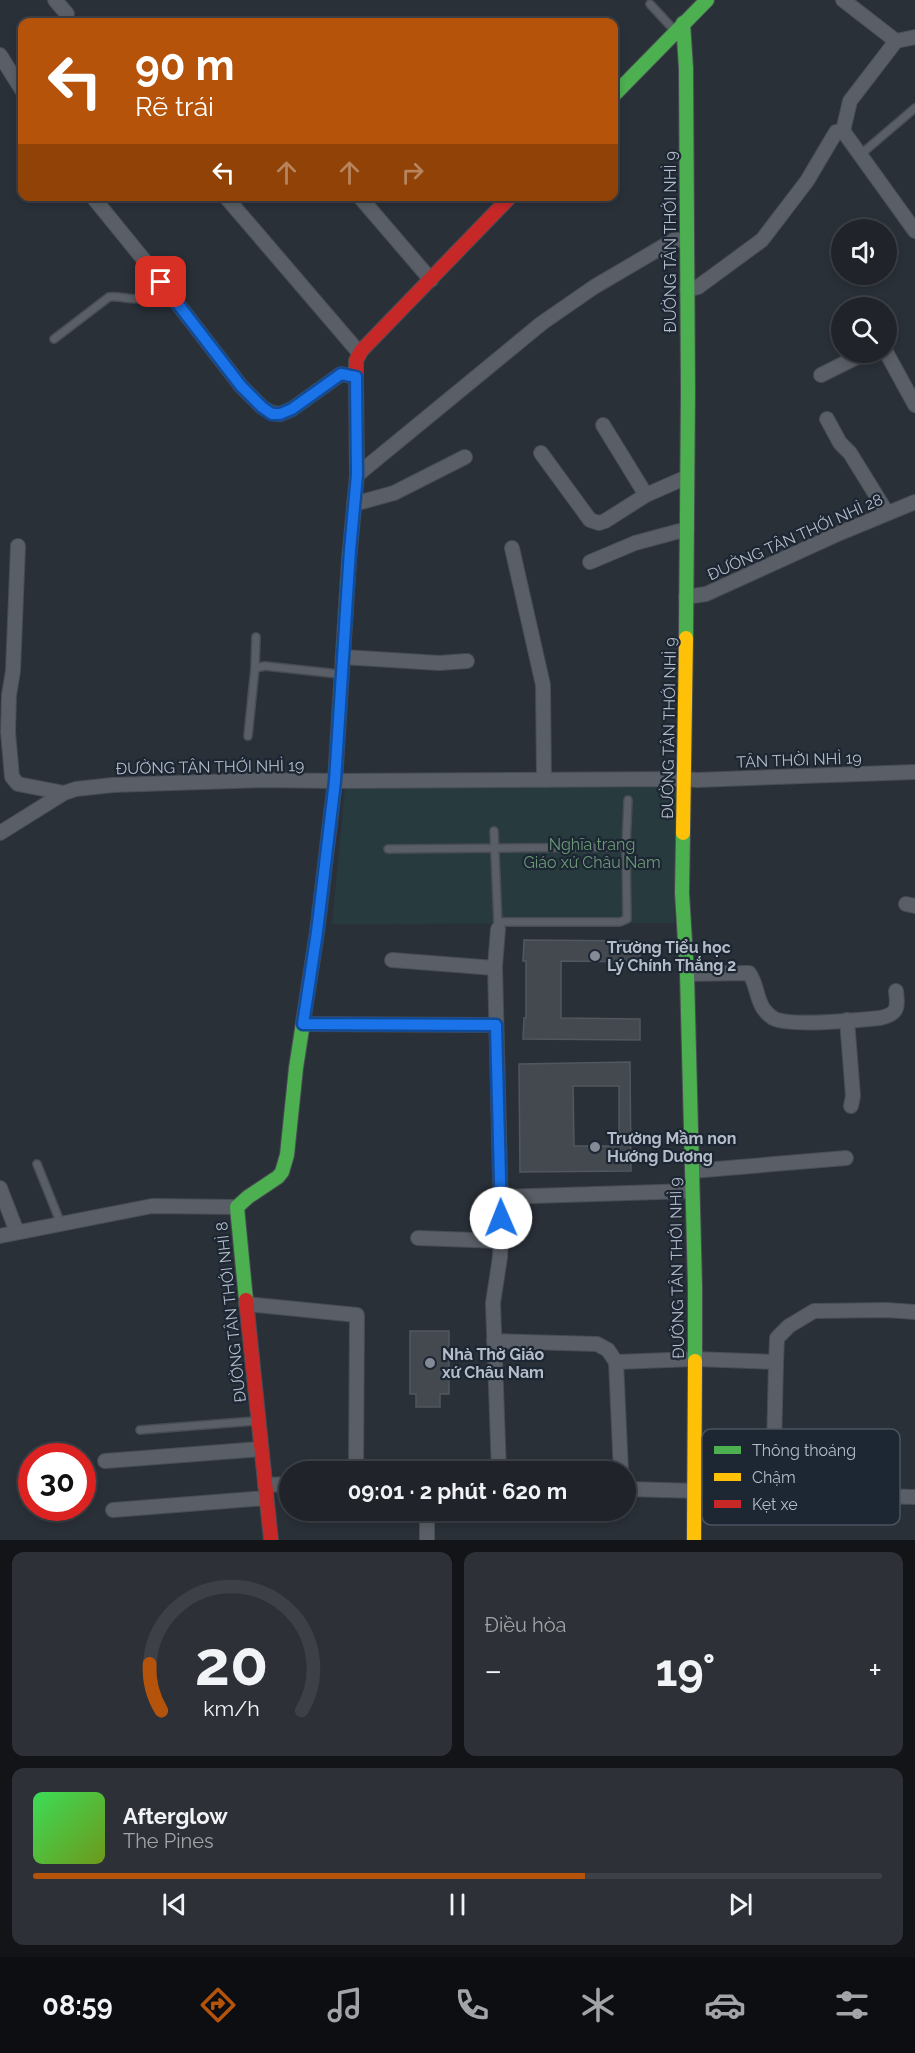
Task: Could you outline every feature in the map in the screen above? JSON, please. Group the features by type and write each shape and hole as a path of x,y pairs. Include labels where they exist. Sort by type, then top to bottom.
{"street":[{"path":"55,0 67,14"},
{"path":"618,91 707,0"},
{"path":"843,0 896,41"},
{"name":"ĐƯỜNG TÂN THỚI NHÌ 9","path":"679,27 686,68 687,529 682,892 687,974 695,1286 694,1540"},
{"path":"915,37 896,41 850,101 843,131 915,231"},
{"path":"0,55 18,84"},
{"path":"687,290 698,287 762,240 807,181 836,132 843,131"},
{"path":"96,201 241,386 272,414 280,414 292,409 341,374 356,377"},
{"path":"229,201 348,340 361,351 507,201"},
{"path":"363,201 431,280"},
{"path":"357,475 542,323 594,287 674,240 687,240"},
{"name":"ĐƯỜNG TÂN THỚI NHÌ 8","path":"271,1540 237,1207 282,1172 287,1155 335,781 357,475 356,361 361,351"},
{"path":"821,375 845,363"},
{"path":"892,363 915,405"},
{"path":"827,419 840,443 850,453 887,513"},
{"path":"603,425 646,495"},
{"path":"541,453 590,520 599,523 646,495 687,477"},
{"path":"354,504 391,495 465,457"},
{"name":"ĐƯỜNG TÂN THỚI NHÌ 28","path":"686,597 706,594 915,502"},
{"path":"590,562 617,549 687,529"},
{"path":"18,546 8,732 12,777 18,784 64,793"},
{"path":"512,548 543,685 544,780"},
{"path":"343,657 439,663 467,661"},
{"name":"TÂN THỜI NHÌ 19","path":"685,778 697,780 915,772"},
{"name":"ĐƯỜNG TÂN THỚI NHÌ 19","path":"0,833 64,793 76,789 113,785 264,780 685,778"},
{"path":"498,925 495,968 500,1257 493,1303 499,1461"},
{"path":"392,960 495,968"},
{"path":"687,974 749,973 754,980 762,1007 773,1018 815,1023 890,1016 896,1011 896,991"},
{"path":"847,1020 853,1096 851,1106"},
{"path":"303,1024 496,1025"},
{"path":"692,1171 846,1158"},
{"path":"0,1188 17,1232"},
{"path":"500,1197 692,1191"},
{"path":"0,1236 152,1206 237,1207"},
{"path":"418,1238 500,1241"},
{"path":"246,1305 357,1315 356,1461"},
{"path":"774,1429 777,1338 789,1326 814,1311 915,1312"},
{"path":"494,1341 597,1344 608,1350 616,1362 620,1461"},
{"path":"616,1362 695,1359 776,1362"},
{"path":"105,1461 261,1449"},
{"path":"112,1510 266,1491 279,1487"},
{"path":"636,1489 702,1491"},
{"path":"900,1497 915,1497"},
{"path":"427,1540 428,1521"}],"lane":[{"path":"650,4 679,27"},
{"path":"860,155 915,108"},
{"path":"54,339 109,297 141,298 161,282"},
{"path":"248,736 256,637"},
{"path":"255,668 265,666 342,674"},
{"path":"494,831 498,925 625,921 628,914 626,847 628,800"},
{"path":"388,849 626,847"},
{"path":"38,1164 61,1224"},
{"path":"140,1430 258,1421"}],"green space":[{"name":"Nghĩa trang Giáo xứ Châu Nam","path":"678,780 674,923 332,924 345,788"}],"building":[{"path":"524,940 640,941 640,962 561,961 561,1018 640,1019 640,1040 523,1039 524,1018 526,1018"},
{"path":"630,1062 631,1171 520,1172 519,1064","holes":["573,1086 619,1086 619,1146 574,1146"]},
{"name":"Nhà Thờ Giáo xứ Châu Nam","path":"410,1331 449,1331 449,1394 440,1394 440,1407 416,1407 416,1394 410,1394"}],"traffic: fast":[{"path":"618,91 707,0"},
{"path":"683,23 686,68 688,391 686,638"},
{"path":"246,1300 237,1207 278,1177 282,1172 287,1155 296,1068 317,932 335,781 349,560"},
{"path":"683,833 682,893 687,974 695,1361"}],"traffic: slow":[{"path":"349,560 357,475 356,380"},
{"path":"683,833 686,638"},
{"path":"694,1540 695,1361"}],"traffic: jam":[{"path":"356,380 356,361 361,351 506,201"},
{"path":"246,1300 271,1540"}],"place":[{"name":"Trường Tiểu học Lý Chính Thắng 2","path":"595,956"},
{"name":"Trường Mầm non Hướng Dương","path":"595,1147"},
{"name":"Nhà Thờ Giáo xứ Châu Nam","path":"430,1363"}],"route":[{"path":"161,282 241,386 272,414 280,414 292,409 341,374 356,377 357,475 335,781 317,932 303,1024 496,1025 501,1218"}]}
